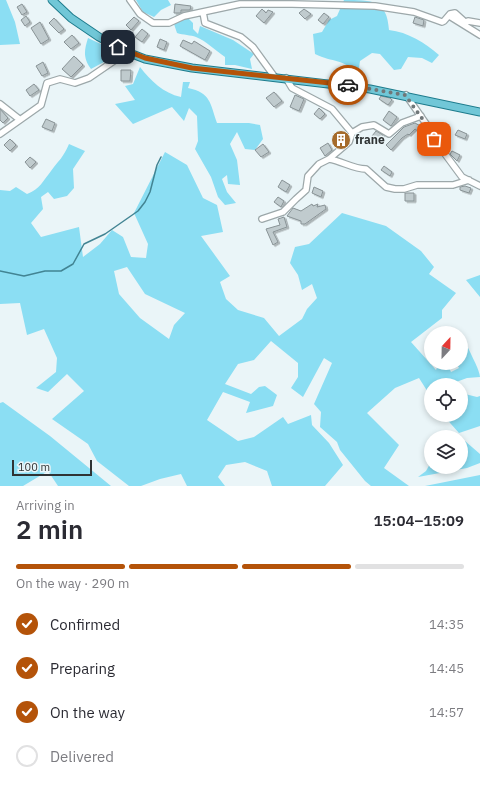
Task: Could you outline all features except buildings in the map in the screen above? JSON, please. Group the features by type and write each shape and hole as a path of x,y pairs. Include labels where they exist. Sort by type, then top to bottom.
{"main road":[{"path":"52,0 71,18 99,37 128,52 145,58 192,68 274,76 350,86 405,95 480,112"}],"street":[{"path":"130,0 140,14 153,23 169,23 184,16 240,4 375,6 414,12 442,22 450,14 455,13 464,23 480,35"},
{"path":"203,12 205,23 241,37 253,47 274,76"},
{"path":"451,17 464,23 468,21 480,23"},
{"path":"0,134 42,104 47,83 60,79 75,83 89,78 128,52"},
{"path":"286,78 292,88 332,110 352,134"},
{"path":"405,95 429,128 434,139 462,177 480,186"},
{"path":"0,104 20,119"},
{"path":"262,219 283,212 306,190 308,176 319,164 329,159 349,142 352,134 362,127 374,125 389,134 402,124 421,116"},
{"path":"329,159 342,161 357,169 366,169 386,187 396,189 404,190 417,185 453,185 469,180"}],"shaded area":[{"path":"0,0 6,0 15,22 20,44 0,45"},
{"path":"136,0 168,0 171,5 161,10 154,17 143,12"},
{"path":"344,0 363,0 377,4 382,7 385,13 388,20 389,30 403,33 416,39 439,55 432,63 422,58 408,57 401,69 394,70 380,54 372,53 360,61 358,75 343,63 315,54 313,34 322,32 329,20 337,16"},
{"path":"187,17 193,23 193,29 198,34 200,26 233,40 254,54 250,59 252,69 235,65 225,65 225,57 200,39 194,36 177,33 174,24"},
{"path":"88,38 105,46 115,56 91,69 85,58"},
{"path":"140,67 158,86 169,93 181,97 183,82 190,82 188,88 201,93 211,104 217,123 249,123 260,125 263,139 255,150 245,149 237,132 230,144 237,160 240,185 228,184 227,175 222,179 227,192 236,203 225,205 218,197 211,177 195,149 198,141 197,116 189,108 184,121 172,107 133,124 115,104 135,100 125,86 133,84"},
{"path":"69,144 85,151 73,169 74,188 67,196 54,199 48,192 41,197 43,209 31,223 41,237 79,227 83,257 100,244 112,230 123,237 131,257 146,258 148,244 134,213 165,152 187,165 203,198 217,205 223,232 201,236 230,276 220,282 226,299 238,310 264,318 279,336 302,319 307,309 317,298 312,284 302,290 298,275 290,263 295,247 309,244 342,213 386,226 421,251 434,267 429,274 456,293 442,310 442,318 432,326 424,326 424,332 411,342 424,357 424,370 450,370 451,372 455,370 468,370 468,347 480,377 424,378 424,386 419,378 395,388 367,413 399,445 384,468 409,486 371,486 365,481 340,450 337,442 320,427 321,412 314,404 332,363 324,358 303,397 291,388 298,377 298,363 271,341 254,360 238,364 225,384 251,394 259,387 265,386 277,395 273,406 246,413 250,402 223,392 207,420 238,441 254,437 283,417 288,424 311,415 312,425 329,443 343,465 325,486 272,486 267,471 245,462 226,465 218,477 225,486 187,486 181,474 160,479 141,486 129,486 97,461 88,444 52,419 84,391 67,374 48,392 36,388 56,372 57,358 44,329 27,335 20,303 0,304 0,190 10,191 16,187 27,194 35,190 61,159","holes":["127,267 145,294 185,313 174,325 169,339 140,318 119,294 114,271"]},
{"path":"480,275 480,297 466,280"},
{"path":"468,395 477,397 480,396 480,426 468,430 456,430 449,422 468,422"},
{"path":"3,402 50,436 111,486 58,486 48,471 23,486 0,486 0,403"},
{"path":"468,444 480,454 480,463 468,468"},
{"path":"424,472 424,474 434,474 418,477"},
{"path":"480,475 480,486 425,486"}],"waterway":[{"path":"0,271 24,276 45,271 61,271 73,264 84,244 105,234 138,211 150,192 157,165 161,157"}],"way so far":[{"path":"348,85 405,95 429,128 434,139"}],"place":[{"name":"frane","path":"341,140"}],"route":[{"path":"118,47 145,58 192,68 348,85"}]}
